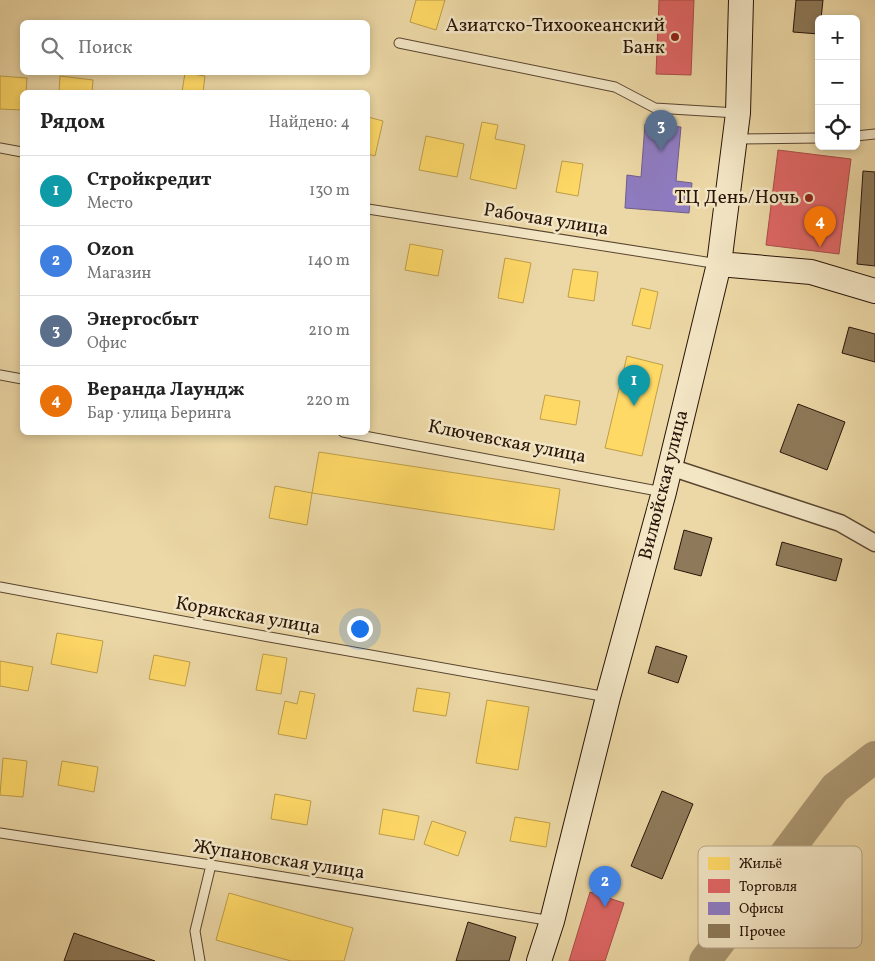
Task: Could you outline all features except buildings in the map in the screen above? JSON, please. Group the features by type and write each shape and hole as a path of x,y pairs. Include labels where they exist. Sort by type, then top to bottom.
{"street":[{"name":"Вилюйская улица","path":"539,961 552,921 608,697 664,492 719,264 738,113 741,0"},
{"path":"719,264 811,272 875,291"},
{"path":"670,467 840,523 875,543"}],"lane":[{"path":"399,43 615,87 655,108 738,113"},
{"path":"860,136 875,134"},
{"path":"734,139 815,138"},
{"path":"0,148 20,152"},
{"name":"Рабочая улица","path":"370,209 719,264"},
{"path":"0,375 20,379"},
{"name":"Ключевская улица","path":"359,435 664,492"},
{"name":"Корякская улица","path":"0,586 264,636 608,697"},
{"name":"Жупановская улица","path":"0,833 211,865 552,921"},
{"path":"200,961 196,931 211,865"}],"waterway":[{"path":"791,846 835,788 875,757"},
{"path":"705,961 715,948"}],"place":[{"name":"Азиатско-Тихоокеанский Банк","path":"675,37"},
{"name":"Энергосбыт","path":"661,151"},
{"name":"ТЦ День/Ночь","path":"809,198"},
{"name":"Веранда Лаундж","path":"820,247"},
{"name":"Стройкредит","path":"634,406"},
{"name":"Ozon","path":"605,907"}]}
